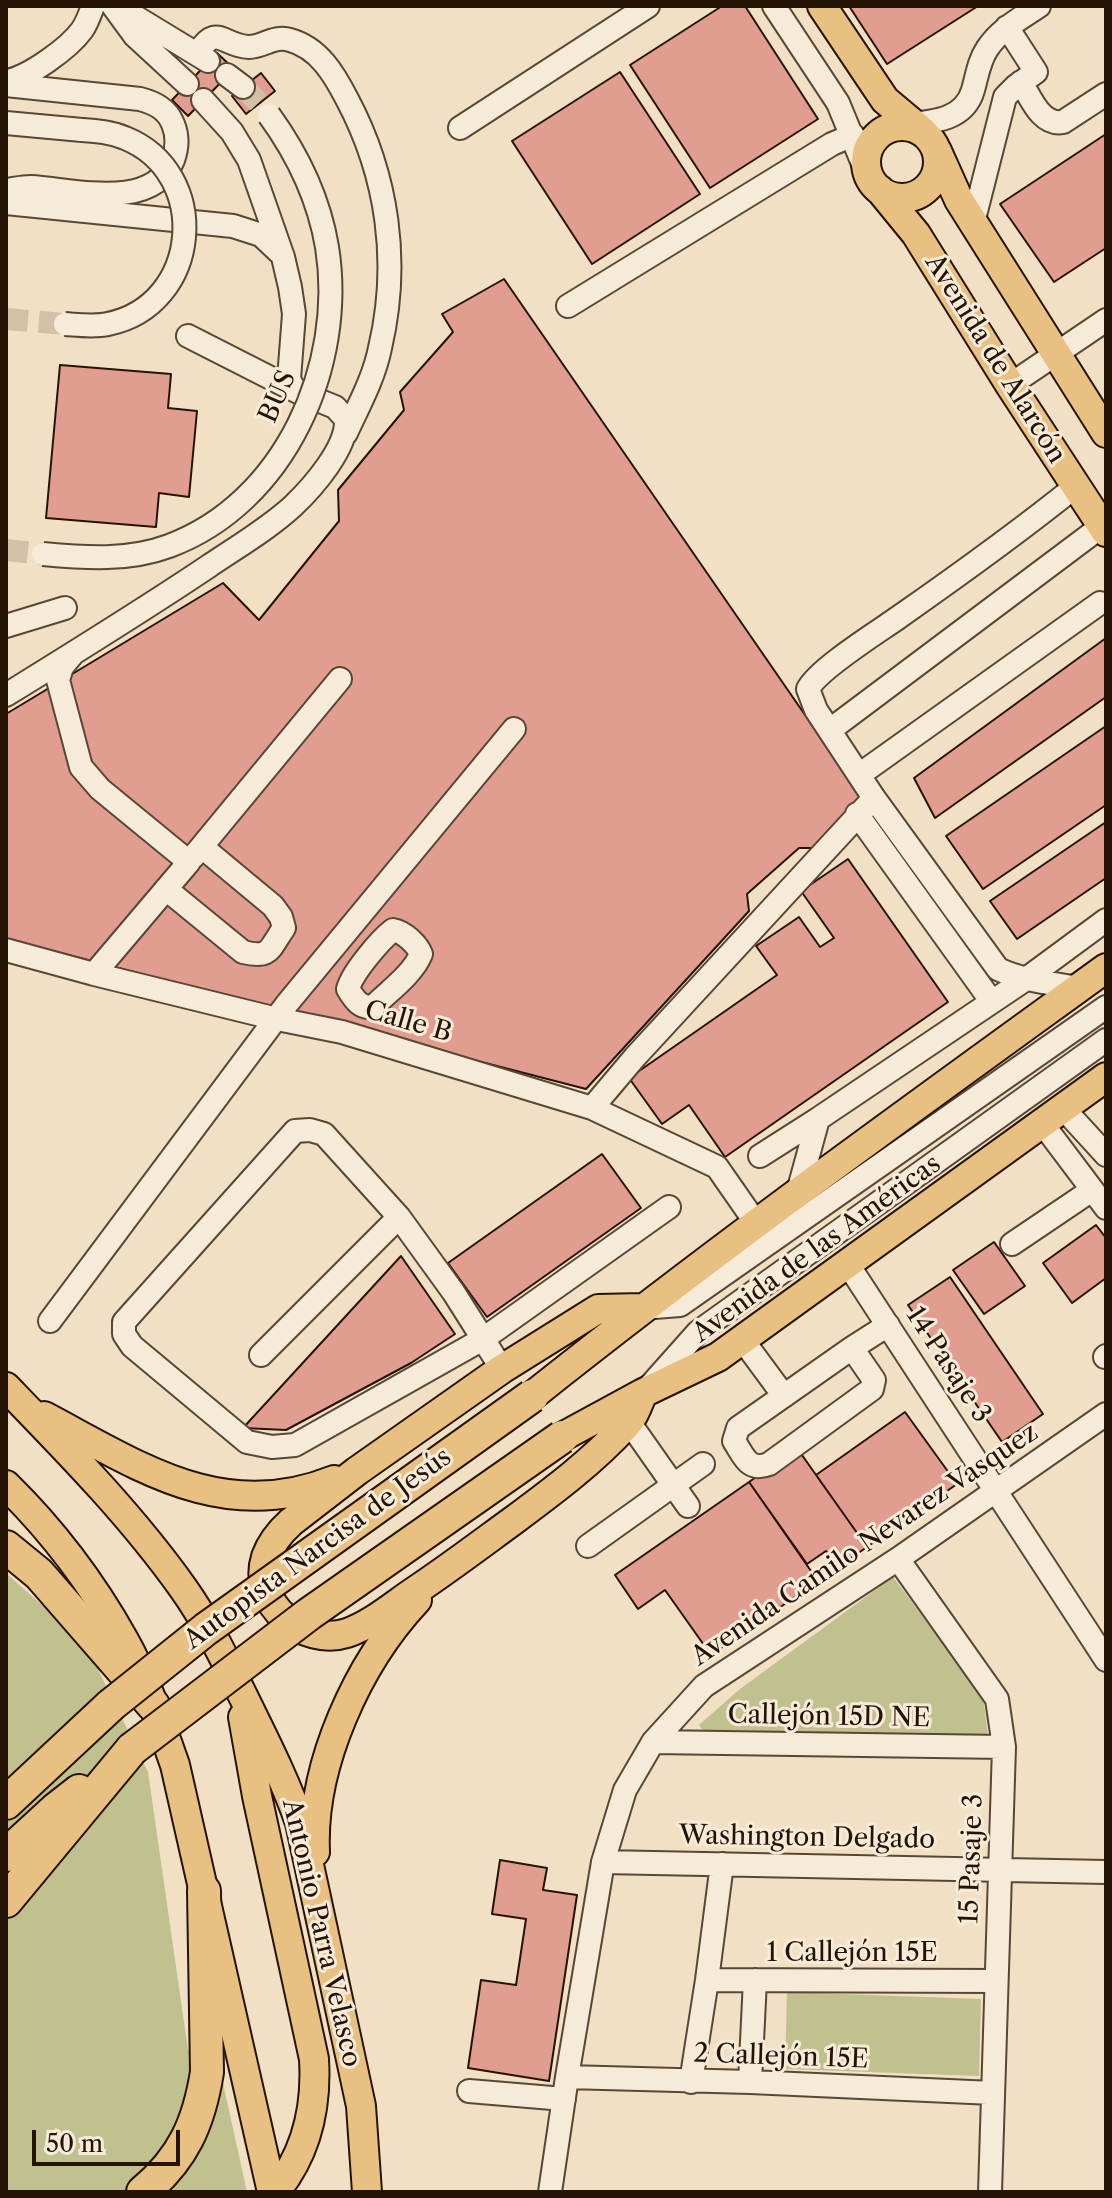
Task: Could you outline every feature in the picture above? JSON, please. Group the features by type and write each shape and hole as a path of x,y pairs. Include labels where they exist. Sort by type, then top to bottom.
{"highway":[{"name":"Autopista Narcisa de Jesús","path":"6,1803 111,1705 206,1629 532,1396"},
{"name":"Autopista Narcisa de Jesús","path":"6,1855 56,1809 177,1713 309,1614 562,1437"},
{"path":"6,1547 39,1574 153,1705"},
{"path":"6,1771 111,1705"},
{"path":"6,1901 132,1749"},
{"path":"143,2192 170,2167 195,2124 203,2100 207,2072 204,1891"}],"main road":[{"name":"Avenida de Alarcón","path":"822,6 885,100 918,133 1055,355 1103,423"},
{"path":"887,129 918,133 939,163 931,184 912,197 890,196 873,180 865,158 876,136 887,129"},
{"name":"Avenida de Alarcón","path":"873,180 916,234 1104,529"},
{"path":"643,1393 629,1422 578,1472 446,1570 366,1624 346,1633 325,1636 303,1630 287,1621 268,1594 266,1558 274,1542 291,1522 357,1471 502,1369 598,1309 642,1308 1106,968"},
{"name":"Avenida de las Américas","path":"643,1393 718,1357 1106,1077"},
{"name":"Autopista Narcisa de Jesús","path":"532,1396 642,1308"},
{"name":"Antonio Parra Velasco","path":"6,1387 114,1501 185,1590 214,1638 288,1788 300,1823 361,2106 367,2192"},
{"name":"Autopista Narcisa de Jesús","path":"562,1437 643,1393"},
{"path":"26,1407 152,1472 179,1484 210,1492 280,1496 310,1490 357,1471"},
{"path":"6,1485 36,1514 75,1564 125,1642 153,1705 175,1765 273,2192"},
{"path":"319,1913 315,1837 318,1798 326,1760 339,1725 373,1659 408,1610 446,1570"},
{"path":"237,1685 257,1796 314,2059 315,2086 308,2131 290,2171 273,2192"}],"street":[{"path":"6,83 32,73 76,38 93,6"},
{"path":"113,6 135,36 195,92 232,132 249,160 283,257 290,287 294,314 289,379 300,393"},
{"path":"6,695 171,592 270,525 294,505 318,479 346,433 370,382 387,308 387,221 381,184 369,144 353,111 333,75 316,54 284,38 247,47 216,37 206,41 203,58 121,6"},
{"path":"460,128 648,6"},
{"name":"Avenida de Alarcón","path":"774,6 838,103 873,180"},
{"path":"918,133 964,108 970,99 982,57 995,38 1039,6"},
{"path":"973,223 1005,97 1036,72 1007,27"},
{"path":"1021,82 1043,117 1057,123 1106,94"},
{"path":"6,83 152,102 164,110 171,120 177,143 170,168 160,180 133,192 112,194 26,187 6,190"},
{"name":"BUS","path":"43,554 82,558 141,554 195,536 217,522 255,488 289,442 305,412 326,349 330,283 327,249 321,220 302,167 287,140 250,95"},
{"path":"6,123 105,132 126,138 145,149 162,165 174,183 182,204 184,248 165,288 150,304 110,324 65,324"},
{"path":"568,306 832,144 853,135"},
{"path":"6,203 233,226 261,235 283,257"},
{"path":"1010,385 1106,320"},
{"path":"188,336 300,393 335,407 346,419 346,433"},
{"path":"1076,486 812,681 808,689 816,710 874,798 998,969 1026,979 1078,988"},
{"path":"830,730 1104,529"},
{"path":"859,775 1100,603"},
{"path":"6,626 65,608"},
{"path":"73,654 62,667 58,680 81,767 100,789 273,906 284,928 266,953 258,956 243,952 166,889"},
{"path":"94,974 340,679"},
{"path":"50,1321 295,993 514,729"},
{"path":"592,1108 635,1057 874,798"},
{"path":"857,814 992,1002"},
{"path":"760,1156 1026,979 1106,920"},
{"name":"Calle B","path":"6,950 277,1019 342,1032 592,1108 717,1167 756,1223"},
{"path":"342,1032 360,1005"},
{"name":"Avenida de las Américas","path":"642,1308 680,1305 1106,1007"},
{"name":"Avenida de las Américas","path":"643,1393 698,1332 1106,1040"},
{"path":"1052,1115 1106,1155"},
{"path":"1012,1244 1099,1199 1052,1115"},
{"path":"798,1192 818,1119"},
{"path":"502,1369 483,1339 454,1293 399,1217 324,1134 310,1130 295,1131 124,1322 124,1334 132,1346 247,1442 272,1447 295,1445 483,1339 669,1207"},
{"path":"261,1355 399,1217"},
{"name":"14 Pasaje 3","path":"847,1263 1106,1660"},
{"path":"852,1348 874,1380 872,1389 769,1464 757,1468 751,1466 734,1441 738,1428 852,1348 888,1325"},
{"path":"742,1339 784,1396"},
{"path":"629,1422 688,1506"},
{"name":"Avenida Camilo Nevarez Vasquez","path":"550,2192 603,1862 625,1790 653,1742 704,1686 898,1559 996,1490 1102,1423"},
{"path":"588,1546 703,1464"},
{"name":"15 Pasaje 3","path":"898,1559 997,1699 1004,1747 990,2192"},
{"name":"Callejón 15D NE","path":"653,1742 1004,1747"},
{"name":"Washington Delgado","path":"603,1862 1106,1872"},
{"path":"691,2082 722,1864"},
{"name":"1 Callejón 15E","path":"707,1980 996,1981"},
{"path":"750,2082 755,1980"},
{"name":"2 Callejón 15E","path":"469,2091 750,2082 993,2093"}],"shaded area":[{"path":"6,1573 73,1633 93,1659 148,1772 188,2050 221,2074 247,2192 6,2192"},
{"path":"893,1577 983,1696 988,1736 704,1732 699,1725 740,1689"},
{"path":"787,1992 981,1999 979,2076 785,2069"}],"building":[{"path":"722,6 745,6 818,119 710,188 630,65"},
{"path":"849,6 978,6 887,64"},
{"path":"217,53 234,69 188,116 172,100"},
{"path":"620,72 700,194 592,264 512,141"},
{"path":"261,73 275,91 246,114 232,96"},
{"path":"1106,134 1106,248 1054,282 1000,204"},
{"path":"504,279 861,796 817,848 799,848 747,894 749,911 586,1089 6,939 6,714 223,583 259,620 339,521 338,490 404,410 400,392 453,332 442,314"},
{"path":"60,365 171,374 168,408 197,411 189,497 159,493 156,527 46,518"},
{"path":"1106,638 1106,697 935,818 914,778"},
{"path":"1106,726 1106,805 983,889 946,836"},
{"path":"1106,822 1106,878 1017,939 990,901"},
{"path":"848,859 948,1002 725,1157 689,1105 662,1124 629,1078 777,975 756,946 799,917 820,947 834,938 801,891"},
{"path":"602,1154 641,1208 487,1317 448,1263"},
{"path":"1096,1225 1106,1238 1106,1278 1072,1303 1043,1263"},
{"path":"994,1242 1025,1286 984,1314 953,1270"},
{"path":"401,1256 455,1334 411,1363 286,1430 243,1428"},
{"path":"950,1277 1043,1414 1002,1442 908,1305"},
{"path":"905,1412 957,1484 867,1547 816,1475"},
{"path":"797,1448 867,1547 838,1567 826,1551 807,1564 749,1482"},
{"path":"749,1482 818,1581 711,1655 665,1590 638,1609 615,1575"},
{"path":"500,1860 547,1868 543,1890 577,1895 549,2081 468,2068 481,1980 516,1985 526,1919 492,1914"}],"tunnel":[{"path":"243,87 259,103"},
{"path":"6,319 65,324"},
{"path":"6,550 43,554"}]}
